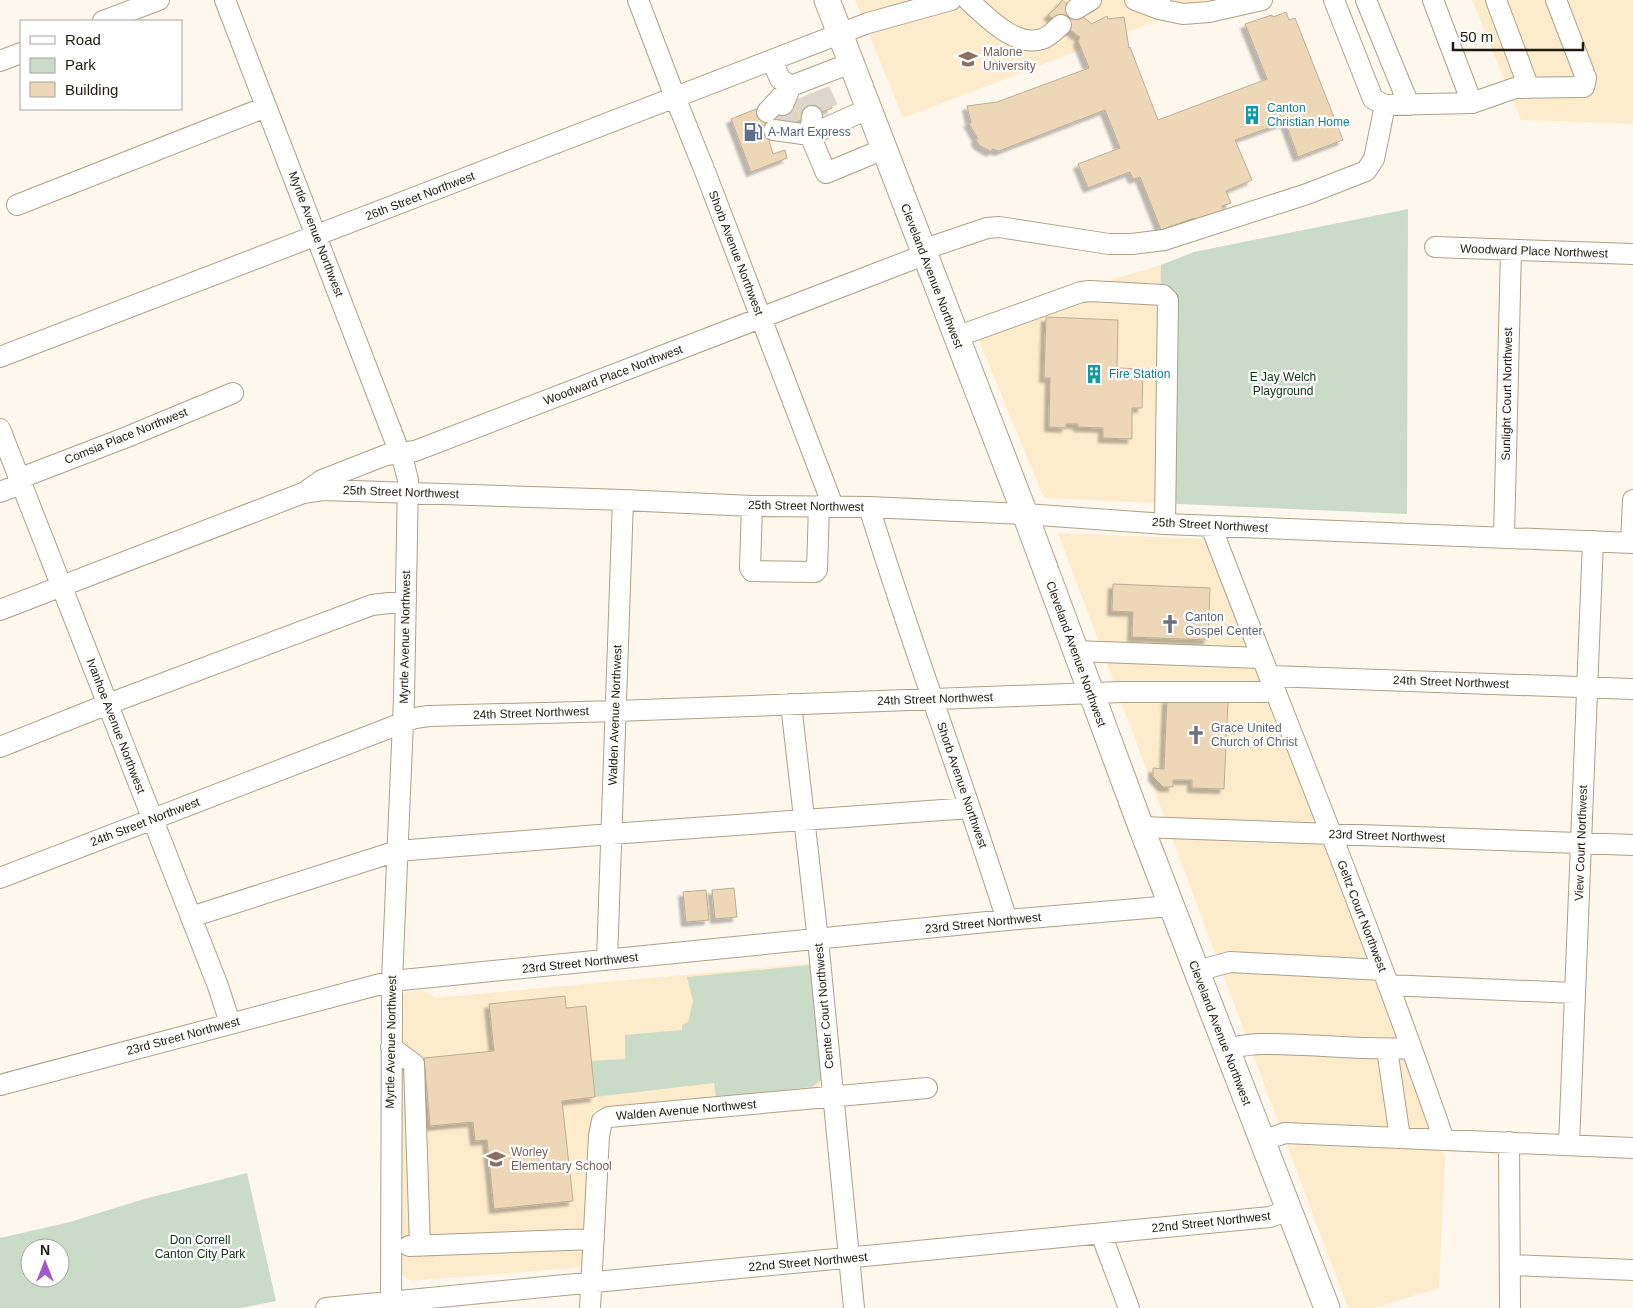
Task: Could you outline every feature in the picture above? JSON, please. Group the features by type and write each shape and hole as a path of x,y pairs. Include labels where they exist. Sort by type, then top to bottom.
{"main road":[{"name":"Cleveland Avenue Northwest","path":"827,0 1025,514 1171,906 1327,1308"}],"street":[{"path":"106,20 159,0"},
{"name":"Myrtle Avenue Northwest","path":"225,0 407,471 406,601 392,981 391,1305"},
{"name":"Shorb Avenue Northwest","path":"638,0 760,318 826,506"},
{"name":"26th Street Northwest","path":"0,357 868,23 951,0"},
{"path":"968,0 997,26 1013,36 1028,40 1042,39 1061,25"},
{"path":"1135,0 1160,4 1183,14 1209,12 1262,0"},
{"path":"1334,0 1373,99 1384,105 1472,103 1515,88 1584,87 1586,78 1556,0"},
{"path":"1366,0 1409,105"},
{"path":"1433,0 1472,103"},
{"path":"1496,0 1529,88"},
{"path":"0,61 20,53"},
{"path":"772,60 780,79 805,91"},
{"path":"851,63 805,91 779,118 817,120 868,109"},
{"name":"Woodward Place Northwest","path":"303,493 322,480 386,455 415,451 987,228 999,228 1110,244 1132,244 1164,240 1306,194 1366,171 1374,159 1384,105"},
{"path":"17,205 266,107"},
{"path":"817,120 826,173 884,149"},
{"name":"Woodward Place Northwest","path":"1436,247 1633,254"},
{"name":"Sunlight Court Northwest","path":"1504,538 1511,250"},
{"path":"956,337 1081,292 1163,295 1168,300 1165,524"},
{"name":"Comsia Place Northwest","path":"0,492 19,481 233,393"},
{"name":"Ivanhoe Avenue Northwest","path":"0,429 218,986 230,1023"},
{"name":"25th Street Northwest","path":"0,610 303,493 323,490 752,506 869,507 1025,514 1165,524 1632,543"},
{"name":"Walden Avenue Northwest","path":"607,960 623,500"},
{"path":"1632,543 1633,500"},
{"path":"752,506 750,568 752,570 815,572 817,570 826,506"},
{"name":"Shorb Avenue Northwest","path":"869,507 1007,920"},
{"name":"Geltz Court Northwest","path":"1211,526 1331,834 1444,1140"},
{"name":"View Court Northwest","path":"1569,1145 1588,686 1592,541"},
{"path":"0,747 108,704 372,605 406,601"},
{"path":"1075,651 1268,676"},
{"name":"24th Street Northwest","path":"0,878 402,722 429,716 1091,693 1268,676 1633,689"},
{"name":"Center Court Northwest","path":"790,704 818,940 854,1308"},
{"path":"191,917 397,851 970,808"},
{"name":"23rd Street Northwest","path":"1141,827 1633,845"},
{"name":"23rd Street Northwest","path":"0,1085 392,981 1007,920 1171,906"},
{"path":"1197,972 1230,962 1385,978 1574,993"},
{"path":"1226,1048 1259,1044 1386,1049 1411,1048"},
{"path":"391,1047 414,1064 420,1246"},
{"path":"1386,1049 1400,1138"},
{"name":"Walden Avenue Northwest","path":"590,1308 598,1136 602,1121 609,1117 927,1088"},
{"path":"1262,1140 1285,1133 1633,1148"},
{"path":"1509,1142 1510,1308"},
{"name":"22nd Street Northwest","path":"326,1308 391,1305 591,1282 1270,1217 1289,1210"},
{"path":"1101,1234 1129,1308"},
{"path":"391,1247 594,1239"},
{"path":"1511,1265 1633,1270"}],"shaded area":[{"name":"Malone University","path":"855,0 1211,0 903,118"},
{"path":"1472,0 1633,0 1633,124 1521,120"},
{"path":"1161,265 1156,503 1044,498 971,321"},
{"path":"1058,533 1208,539 1438,1134 1445,1158 1439,1288 1374,1308 1348,1308"},
{"name":"Worley Elementary School","path":"812,963 825,1080 814,1089 594,1110 585,1267 411,1281 402,1275 401,1042 403,993 422,990 435,998"}],"green space":[{"name":"E Jay Welch Playground","path":"1408,209 1407,514 1156,503 1161,265 1194,252"},
{"path":"810,965 822,1079 812,1087 716,1097 714,1083 595,1097 591,1061 625,1059 625,1035 682,1030 682,1025 688,1022 693,1001 687,977"},
{"name":"Don Correll Canton City Park","path":"247,1173 276,1301 242,1308 0,1308 0,1238 70,1222 144,1199"}],"building":[{"name":"Canton Christian Home","path":"1062,0 1092,24 1107,16 1108,19 1124,17 1129,48 1158,120 1267,79 1245,24 1286,12 1289,20 1295,18 1343,140 1298,157 1285,122 1235,140 1252,180 1226,191 1231,203 1222,206 1223,210 1196,221 1194,218 1161,230 1140,177 1133,179 1130,172 1088,188 1078,164 1120,148 1105,110 999,151 992,149 992,152 979,145 975,139 978,139 968,122 971,123 967,106 997,102 1089,68 1078,41 1080,37 1048,15"},
{"name":"A-Mart Express","path":"824,89 832,108 767,133 773,154 785,150 787,158 751,172 731,119 756,109 760,115"},
{"name":"Fire Station","path":"1046,317 1118,320 1117,368 1143,369 1142,408 1132,408 1132,439 1103,438 1103,428 1078,427 1078,424 1066,424 1066,428 1049,427 1050,378 1044,378"},
{"name":"Canton Gospel Center","path":"1113,584 1210,588 1208,640 1132,637 1133,612 1112,611"},
{"name":"Grace United Church of Christ","path":"1167,699 1228,701 1224,789 1192,788 1192,780 1173,780 1173,787 1163,787 1153,777 1153,768 1164,769"},
{"path":"734,888 737,917 715,919 712,890"},
{"path":"706,890 709,920 686,922 683,892"},
{"path":"565,996 566,1008 586,1006 595,1097 562,1101 573,1201 494,1209 487,1140 475,1141 473,1122 430,1126 424,1058 494,1051 489,1004"}],"tunnel":[{"path":"820,90 829,110"},
{"path":"803,97 812,116"},
{"path":"783,105 791,124"}],"place":[{"name":"Malone University","path":"968,59"},
{"name":"Canton Christian Home","path":"1252,115"},
{"name":"A-Mart Express","path":"753,132"},
{"name":"Fire Station","path":"1094,374"},
{"name":"Canton Gospel Center","path":"1170,624"},
{"name":"Grace United Church of Christ","path":"1196,735"},
{"name":"Worley Elementary School","path":"496,1159"}]}
